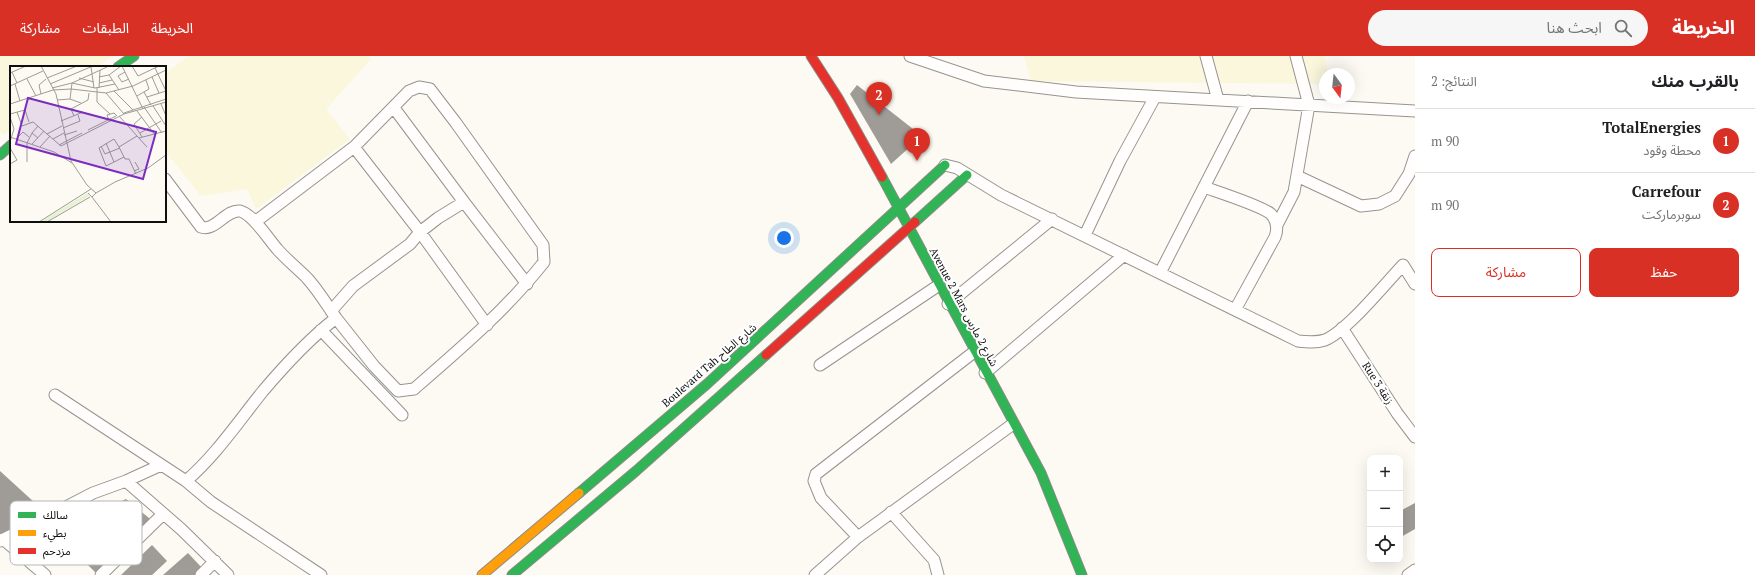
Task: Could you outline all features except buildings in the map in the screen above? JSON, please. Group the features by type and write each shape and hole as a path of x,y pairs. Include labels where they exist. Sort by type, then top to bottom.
{"street":[{"path":"119,66 134,56"},
{"name":"Avenue 2 Mars شارع 2 مارس","path":"811,56 835,93 899,209 948,304 1049,490 1065,536 1082,575"},
{"path":"910,56 984,81 1002,84 1076,92 1415,111"},
{"path":"1206,56 1218,100"},
{"path":"1235,310 1275,237 1277,225 1294,192 1309,105 1296,56"},
{"path":"166,181 201,227 208,228 233,212 238,211 255,222 278,250 308,279 374,366 398,391 414,389 487,325 527,284 544,262 543,245 456,123 430,89 419,87 409,91 394,108 354,147 255,222"},
{"path":"1085,235 1120,162 1155,97"},
{"path":"1160,273 1248,101"},
{"path":"394,108 527,284"},
{"path":"0,154 10,146"},
{"path":"354,147 420,232 487,325"},
{"path":"1297,176 1361,206 1379,204 1395,196 1409,174 1415,156"},
{"path":"945,165 957,168 1001,196 1085,235 1298,341 1318,342 1326,339 1342,328 1403,265 1415,284"},
{"name":"Boulevard Tah شارع الطاح","path":"482,575 707,384 899,209 945,165"},
{"path":"517,574 636,471 967,175"},
{"path":"1204,187 1265,210 1273,217 1277,225"},
{"path":"186,481 206,464 264,390 334,315 353,286 410,244 420,232 438,218 464,202"},
{"path":"948,304 1052,219"},
{"path":"985,373 1124,255"},
{"path":"820,365 939,285"},
{"name":"Rue 3 زنقة","path":"1342,328 1397,413 1415,437"},
{"path":"321,330 402,415"},
{"path":"858,537 821,498 814,481 816,474 974,352"},
{"path":"55,395 186,481 211,502 321,575"},
{"path":"815,575 858,537 1013,424"},
{"path":"79,501 161,465"},
{"path":"126,481 215,561 228,575"},
{"path":"891,512 934,560 938,575"},
{"path":"142,535 163,514"},
{"path":"2,540 10,547"},
{"path":"201,575 215,561"},
{"path":"33,565 45,575"},
{"path":"101,575 111,565"},
{"path":"1408,575 1415,570"}],"shaded area":[{"path":"0,56 112,56 98,66 10,66 10,131 4,135 0,131"},
{"path":"189,56 369,56 371,59 326,109 350,139 256,209 247,189 201,196 166,152 166,73"},
{"path":"1024,56 1324,56 1327,68 1319,68 1319,84 1031,81"}],"traffic: fast":[{"path":"119,66 134,56"},
{"path":"0,155 10,146"},
{"path":"579,493 707,384 945,165"},
{"path":"915,222 967,175"},
{"path":"882,177 1041,473 1082,575"},
{"path":"512,575 636,471 766,355"}],"traffic: slow":[{"path":"482,575 579,493"}],"traffic: jam":[{"path":"811,56 838,98 882,177"},
{"path":"766,355 915,222"}],"place":[{"name":"Carrefour","path":"879,115"},
{"name":"TotalEnergies","path":"917,161"}]}
